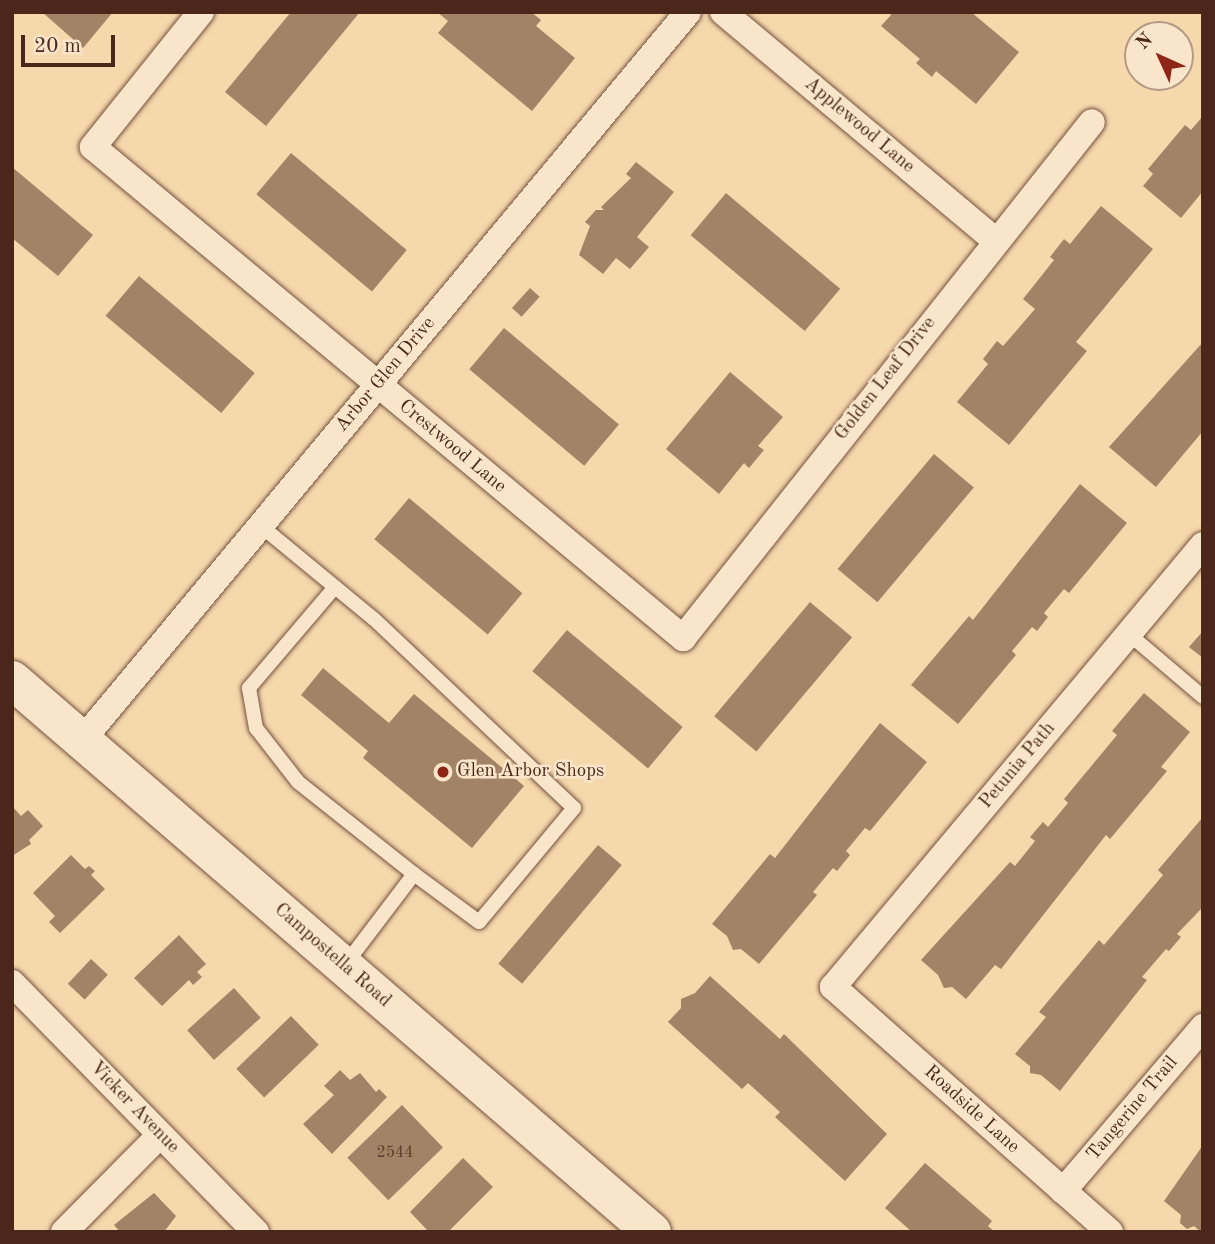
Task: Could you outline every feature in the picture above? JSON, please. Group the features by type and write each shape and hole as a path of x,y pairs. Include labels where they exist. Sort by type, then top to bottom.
{"main road":[{"name":"Campostella Road","path":"12,680 84,738 652,1232"}],"street":[{"name":"Crestwood Lane","path":"201,12 93,147 683,638"},
{"name":"Arbor Glen Drive","path":"84,738 688,12"},
{"name":"Applewood Lane","path":"723,12 995,240"},
{"name":"Golden Leaf Drive","path":"683,638 995,240 1093,122"},
{"name":"Petunia Path","path":"833,987 1203,545"},
{"name":"Vicker Avenue","path":"12,983 256,1232"},
{"name":"Roadside Lane","path":"833,987 1110,1232"},
{"name":"Tangerine Trail","path":"1063,1191 1203,1027"},
{"path":"64,1232 160,1135"}],"lane":[{"path":"261,526 335,587 574,808 478,922 298,782 256,728 249,688 335,587"},
{"path":"1129,634 1203,697"},
{"path":"345,967 414,874"}],"building":[{"path":"42,12 113,12 83,48"},
{"path":"291,12 360,12 266,126 225,92"},
{"path":"437,12 531,12 541,20 536,26 575,58 532,111 438,33 448,21"},
{"path":"888,12 971,12 1019,52 976,104 936,71 932,77 916,63 920,59 881,26 891,15"},
{"path":"1203,116 1203,191 1181,218 1143,186 1153,174 1148,169 1185,125 1191,130"},
{"path":"291,153 407,250 372,291 256,194"},
{"path":"636,162 674,192 637,237 649,247 630,269 616,258 603,274 579,255 590,226 585,222 596,210 604,210 601,207 631,178 626,174"},
{"path":"12,167 93,235 58,276 12,238"},
{"path":"726,193 840,289 805,331 691,235"},
{"path":"1101,206 1153,249 1076,342 1087,351 1009,445 957,402 988,364 983,359 997,341 1003,346 1035,309 1023,299 1054,260 1050,257 1064,239 1070,244"},
{"path":"139,276 255,373 221,413 106,316"},
{"path":"530,288 540,297 522,317 512,308"},
{"path":"504,328 619,424 584,466 469,369"},
{"path":"1203,342 1203,431 1156,487 1109,447"},
{"path":"730,372 783,417 758,446 764,450 749,468 744,463 719,494 666,449"},
{"path":"934,454 974,487 877,602 838,569"},
{"path":"1080,484 1127,523 1069,593 1064,589 1044,613 1048,617 1037,631 1032,627 1012,651 1016,655 958,724 911,685 969,616 973,620"},
{"path":"409,498 522,593 488,634 374,539"},
{"path":"810,602 852,637 756,751 714,716"},
{"path":"567,630 683,727 648,768 532,671"},
{"path":"1203,631 1203,658 1189,647"},
{"name":"Glen Arbor Shops","path":"323,668 389,723 414,694 524,786 472,848 363,758 368,751 301,695"},
{"path":"1144,693 1190,732 1161,767 1167,771 1110,839 1106,835 1001,969 995,965 966,999 952,987 944,988 938,975 921,960 1010,862 1015,866 1035,841 1030,837 1043,822 1048,827 1068,803 1064,799 1117,735 1112,731"},
{"path":"880,723 927,762 870,831 865,828 846,851 850,855 837,871 833,868 813,892 817,895 759,964 741,949 733,950 727,936 712,924 770,854 775,858"},
{"path":"12,806 21,816 28,810 43,826 29,840 31,844 12,856"},
{"path":"1203,817 1203,907 1177,934 1181,937 1169,951 1166,949 1142,977 1147,980 1060,1091 1041,1075 1030,1073 1030,1066 1015,1054 1046,1017 1039,1012 1099,940 1104,945 1163,875 1158,870"},
{"path":"598,845 622,865 522,984 498,964"},
{"path":"71,855 85,869 89,866 95,871 91,875 105,889 60,933 49,922 55,916 33,893"},
{"path":"179,935 206,964 197,972 202,977 193,985 189,980 162,1006 134,978"},
{"path":"91,959 108,975 85,1000 68,984"},
{"path":"710,976 780,1039 784,1034 887,1134 845,1181 775,1117 780,1112 748,1083 742,1089 668,1022 681,1008 681,999 695,993"},
{"path":"234,988 261,1018 214,1060 187,1030"},
{"path":"291,1016 319,1045 264,1098 236,1069"},
{"path":"340,1070 350,1080 360,1073 376,1092 379,1089 387,1097 332,1154 303,1124 334,1095 324,1086"},
{"path":"402,1105 443,1147 388,1200 347,1158"},
{"path":"1203,1145 1201,1232 1194,1226 1187,1229 1180,1223 1181,1215 1164,1201"},
{"path":"463,1158 493,1187 448,1232 429,1232 410,1212"},
{"path":"925,1163 992,1221 988,1226 995,1232 912,1232 885,1208"},
{"path":"154,1193 176,1216 164,1232 120,1232 114,1225"}],"place":[{"name":"Glen Arbor Shops","path":"443,772"}]}
